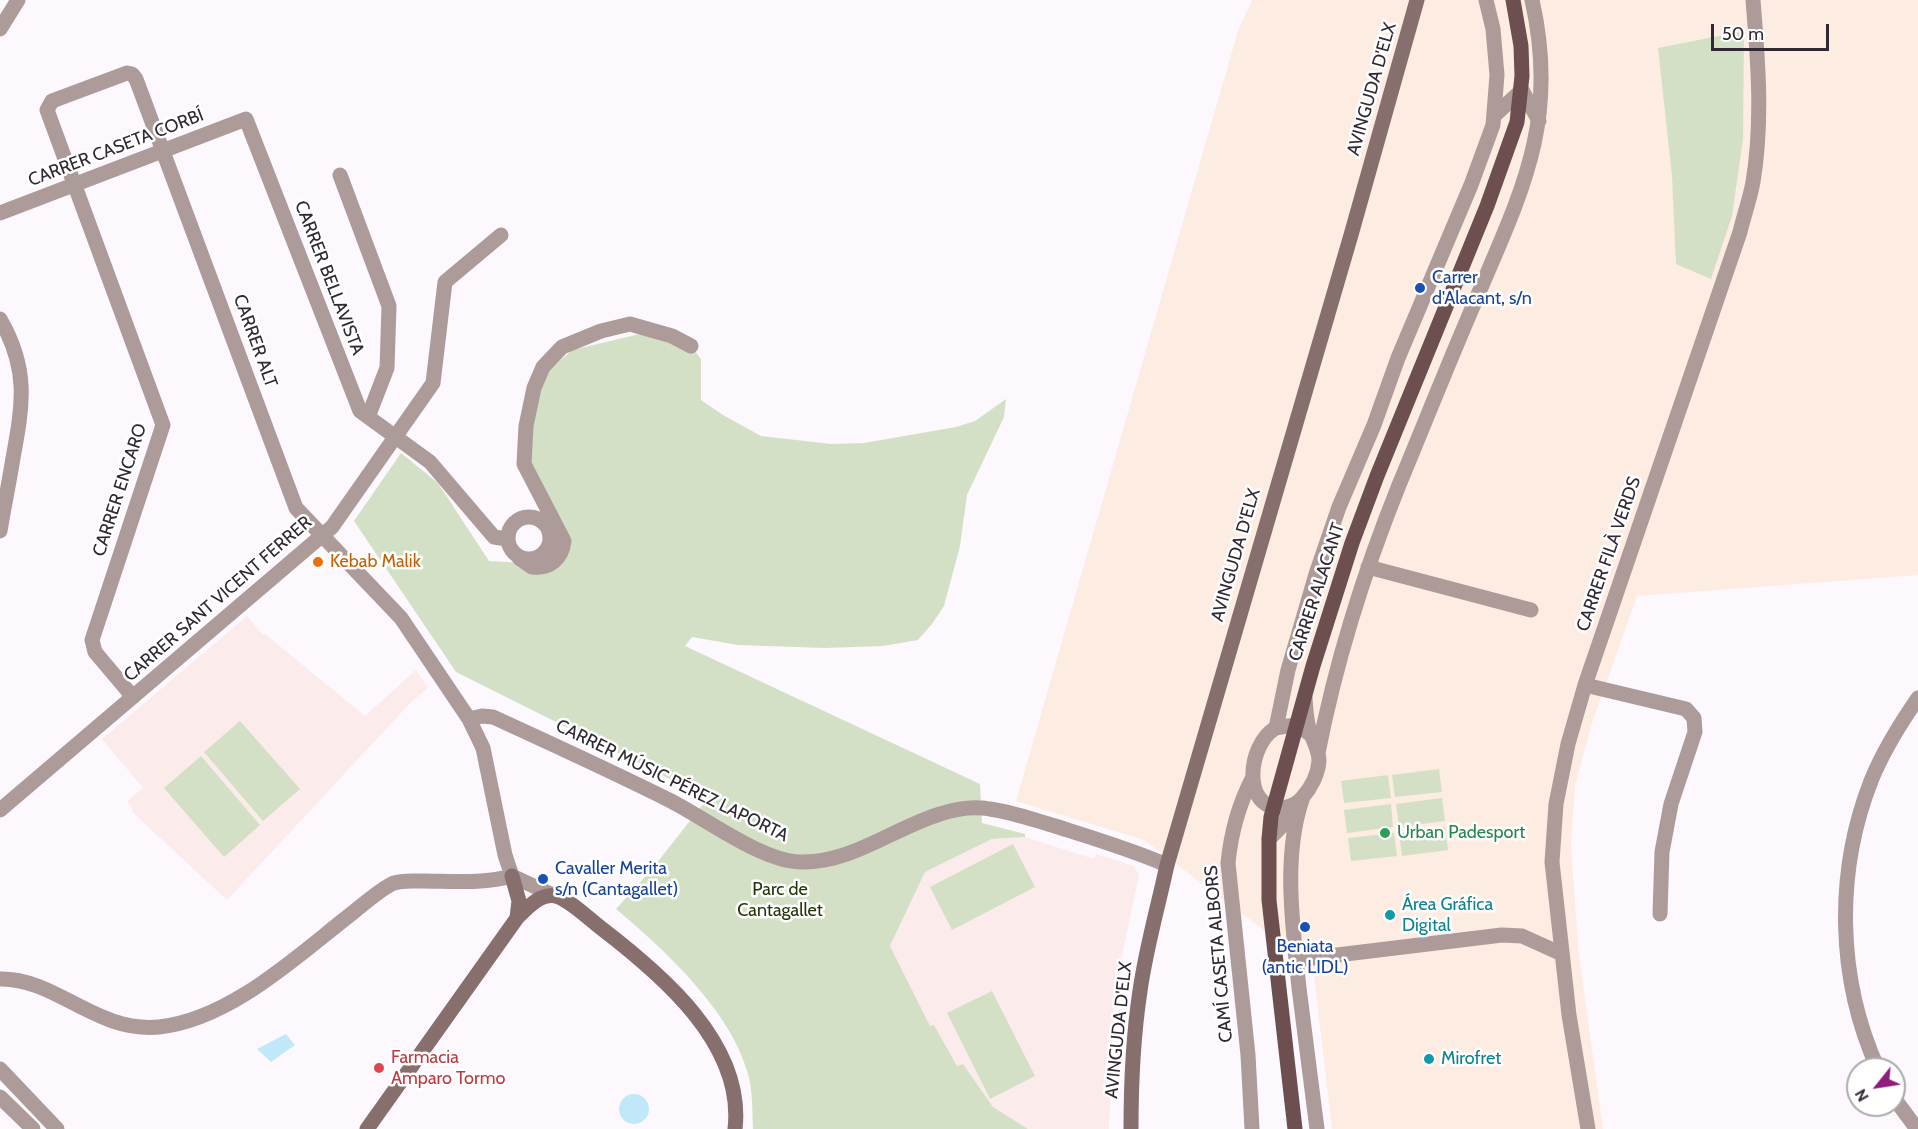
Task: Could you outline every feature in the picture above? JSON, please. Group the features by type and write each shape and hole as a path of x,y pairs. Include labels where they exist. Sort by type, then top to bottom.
{"main road":[{"name":"CARRER ALACANT","path":"1295,1129 1269,900 1269,839 1274,808 1352,543 1503,165 1517,122 1522,90 1521,46 1513,0"}],"street":[{"path":"0,29 18,0"},
{"name":"AVINGUDA D'ELX","path":"1131,1129 1133,1056 1140,992 1153,921 1167,865 1351,235 1417,0"},
{"name":"CARRER ALACANT","path":"1276,728 1288,670 1316,573 1398,358 1471,185 1495,115 1497,75 1493,29 1486,0"},
{"path":"1269,839 1282,826 1314,780 1332,688 1368,567 1528,172 1539,121 1542,76 1532,0"},
{"name":"CARRER FILÀ VERDS","path":"1592,1128 1569,1015 1562,954 1552,862 1556,804 1568,744 1585,685 1740,232 1756,157 1759,85 1753,0"},
{"name":"CARRER ALT","path":"74,185 47,110 52,101 127,73 132,74 296,508 400,618 469,719 483,748 505,855 512,876"},
{"name":"CARRER ALACANT","path":"1495,115 1522,90 1539,121"},
{"name":"CARRER CASETA CORBÍ","path":"0,213 246,119"},
{"name":"CARRER BELLAVISTA","path":"246,119 360,411 430,462 494,537 507,539"},
{"path":"340,175 389,306 387,368 368,417"},
{"name":"CARRER ENCARO","path":"74,185 163,425 92,640 95,652 133,697"},
{"name":"CARRER SANT VICENT FERRER","path":"0,810 332,526 433,383 445,282 501,235"},
{"path":"0,319 19,367 22,403 0,531"},
{"path":"519,558 533,559 544,553 550,541 546,527 535,518 520,518 510,528 507,539 510,549 519,558 532,567 540,568 554,562 563,549 564,541 524,464 526,426 534,388 543,367 561,347 601,331 630,324 672,336 692,346"},
{"path":"1368,567 1531,610"},
{"path":"1585,685 1686,709 1694,718 1695,732 1671,804 1662,852 1660,914"},
{"path":"1276,728 1294,716 1305,698"},
{"path":"1305,698 1311,735 1318,753"},
{"path":"1873,1057 1864,1033 1851,984 1847,957 1846,893 1855,836 1871,780 1895,733 1918,698"},
{"name":"CARRER MÚSIC PÉREZ LAPORTA","path":"469,719 482,716 493,717 600,765 671,801 751,846 774,856 799,862 825,860 862,848 938,814 954,810 988,808 1107,841 1167,865"},
{"path":"1276,728 1297,725 1311,735"},
{"name":"CAMÍ CASETA ALBORS","path":"1252,1129 1248,1055 1228,863 1230,838 1241,802 1252,779 1253,766 1260,746 1276,728"},
{"path":"1252,779 1254,789 1260,798 1274,808 1287,807 1300,800"},
{"path":"1260,798 1269,839"},
{"path":"1300,800 1295,818 1291,891 1296,960 1317,1129"},
{"path":"512,876 519,901 517,918"},
{"path":"0,979 16,980 36,986 115,1023 137,1027 161,1027 213,1011 261,984 393,883 495,880 512,876 568,903 628,948 703,1026 723,1058 728,1073 736,1104 735,1129"},
{"path":"367,1129 517,918 537,900 546,896 555,896"},
{"path":"1296,960 1502,935 1522,936 1562,954"},
{"path":"0,1069 57,1129"},
{"path":"0,1097 33,1129"},
{"path":"1906,1114 1917,1129"},
{"path":"10,1129 21,1118"}],"shaded area":[{"path":"1252,0 1918,0 1918,575 1637,596 1591,726 1575,786 1571,844 1578,948 1603,1129 1332,1129 1313,967 1144,840 1016,801 1238,31"},
{"path":"247,616 263,635 265,634 365,716 416,670 428,688 411,702 227,900 131,811 133,809 127,801 143,788 102,739"},
{"path":"1025,837 1094,859 1096,854 1134,866 1139,875 1113,1013 1109,1129 1028,1129 993,1107 963,1064 957,1066 934,1025 930,1027 890,946 925,872 992,839"}],"green space":[{"path":"1744,31 1743,139 1732,216 1711,279 1676,264 1672,176 1658,48"},
{"name":"Parc de Cantagallet","path":"644,333 691,346 701,359 701,400 761,436 831,444 864,443 956,427 975,421 1006,399 1004,417 967,495 960,546 944,606 918,640 883,646 825,648 738,645 692,637 685,646 980,784 982,823 1025,834 1025,837 992,839 925,872 890,946 930,1026 934,1025 957,1066 963,1064 993,1107 1028,1129 753,1129 752,1094 748,1074 727,1027 694,983 616,909 652,869 708,798 456,672 354,521 401,453 438,483 489,561 541,564 556,550 557,538 526,455 542,377 572,350"},
{"path":"240,721 300,789 263,821 204,752"},
{"path":"201,756 260,825 224,857 164,788"},
{"path":"1439,769 1442,792 1395,797 1392,775"},
{"path":"1388,775 1391,798 1344,803 1341,781"},
{"path":"1442,798 1445,821 1399,827 1396,804"},
{"path":"1391,804 1393,827 1347,833 1344,810"},
{"path":"1445,827 1448,850 1402,856 1399,833"},
{"path":"1394,833 1397,856 1351,861 1348,838"},
{"path":"1013,844 1035,887 952,930 930,887"},
{"path":"992,991 1035,1076 990,1099 947,1013"}],"water":[{"path":"286,1034 295,1045 271,1062 257,1049"},
{"path":"634,1094 640,1095 648,1103 648,1115 640,1123 634,1124 628,1123 620,1115 619,1109 620,1103 628,1095"}],"place":[{"name":"Carrer d'Alacant, s/n","path":"1420,288"},
{"name":"Kebab Malik","path":"318,562"},
{"name":"Urban Padesport","path":"1385,833"},
{"name":"Cavaller Merita s/n (Cantagallet)","path":"543,879"},
{"name":"Área Gráfica Digital","path":"1390,915"},
{"name":"Beniata (antic LIDL)","path":"1305,927"},
{"name":"Mirofret","path":"1429,1059"},
{"name":"Farmacia Amparo Tormo","path":"379,1068"}]}
